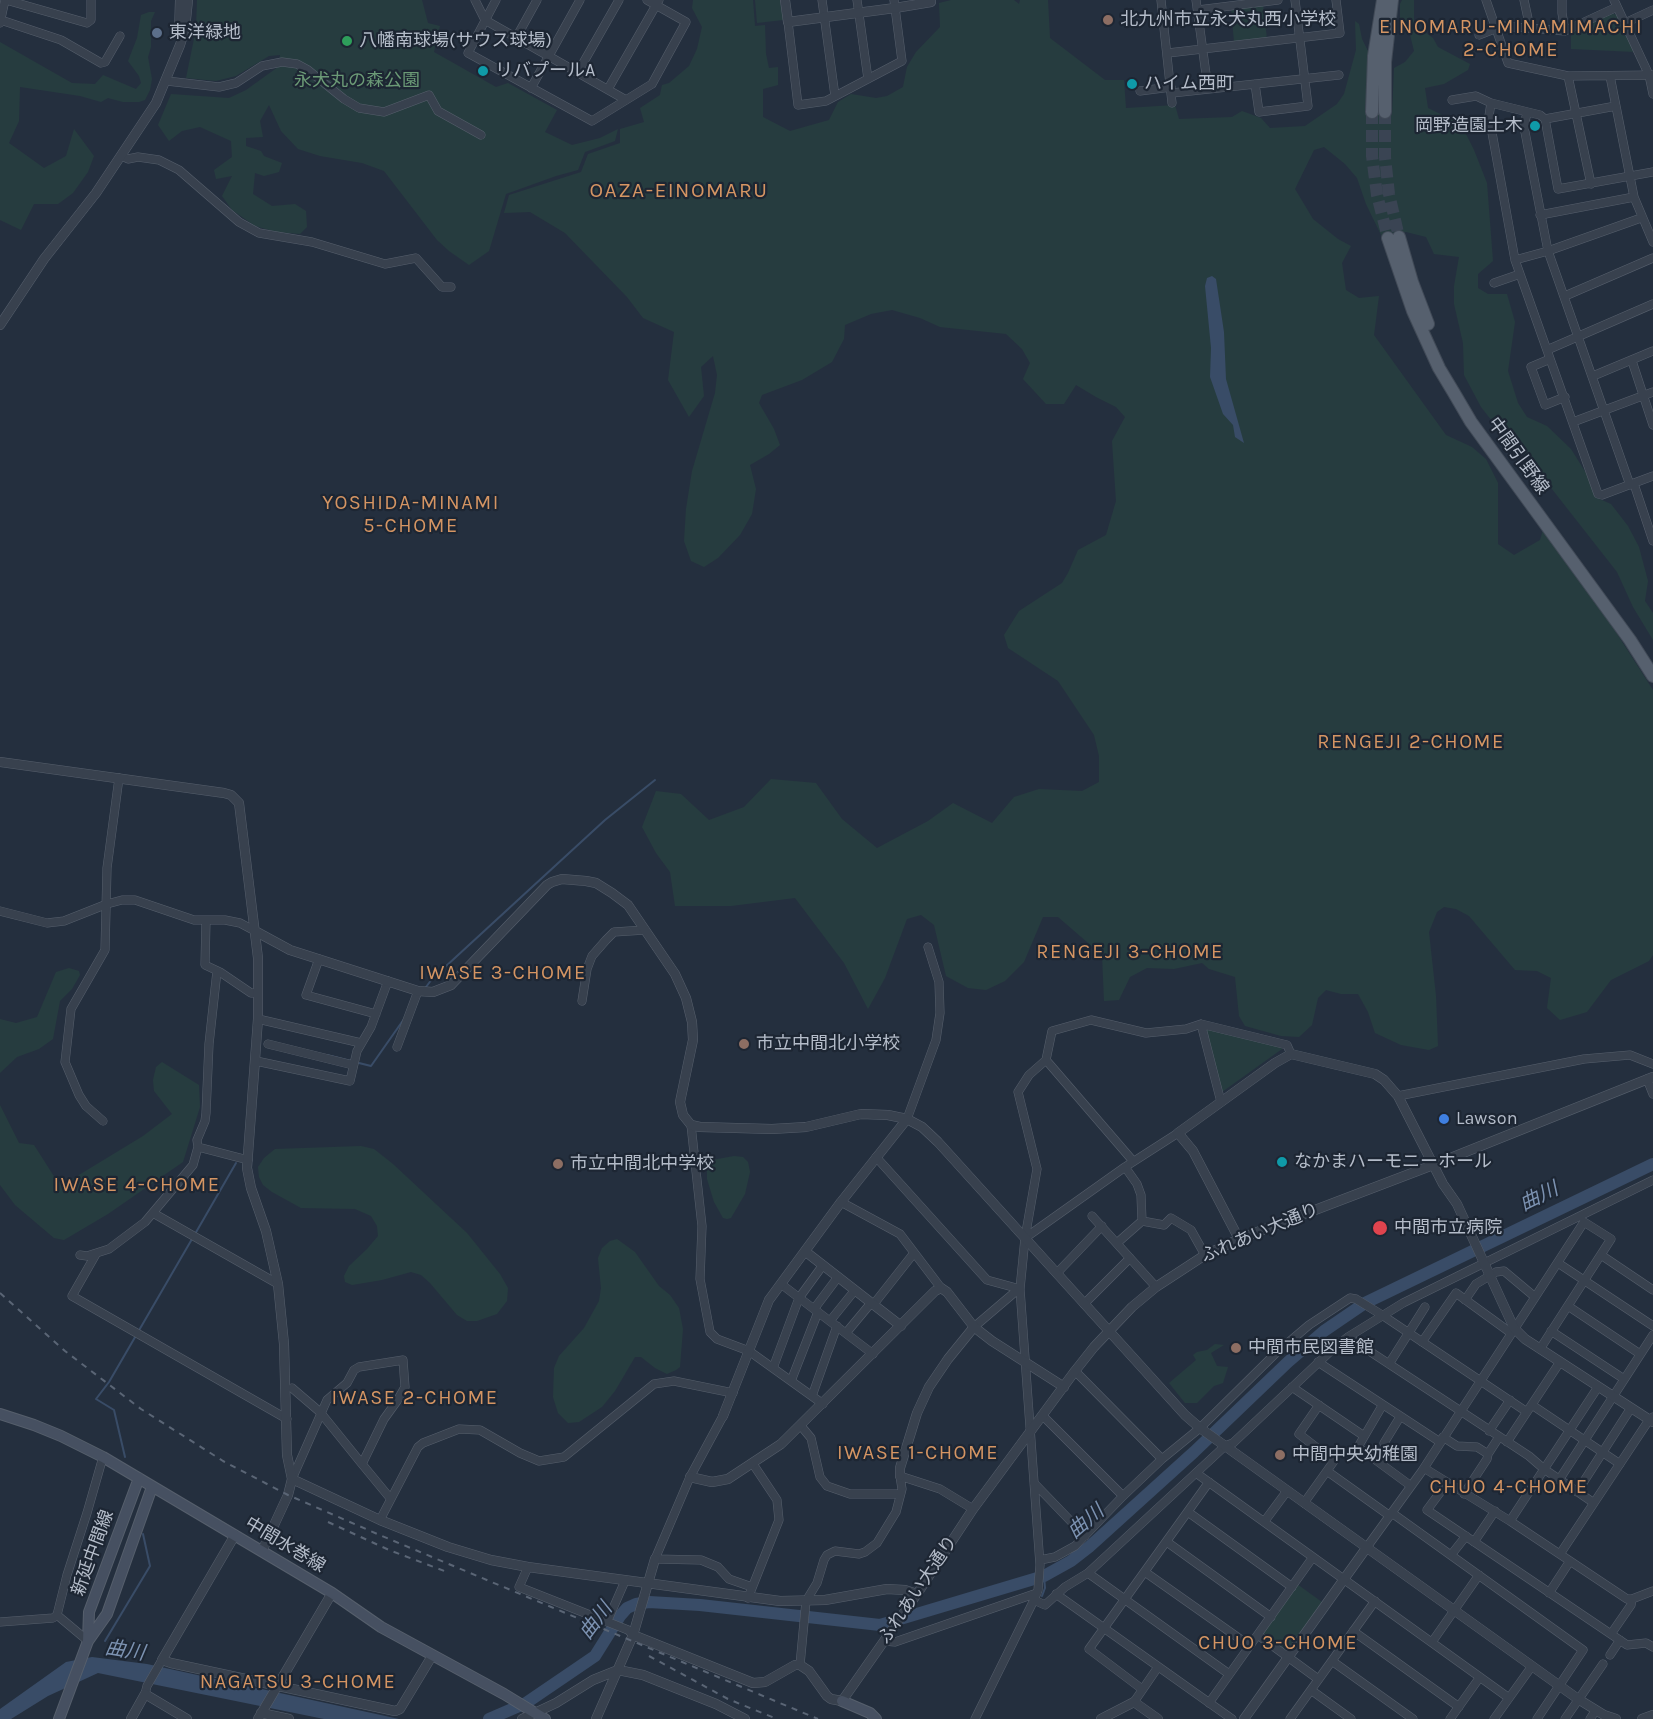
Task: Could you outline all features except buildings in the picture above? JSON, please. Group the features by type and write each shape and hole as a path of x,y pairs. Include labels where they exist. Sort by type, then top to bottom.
{"main road":[{"path":"1372,112 1374,56 1383,0"},
{"path":"1385,112 1385,62 1392,0"},
{"name":"中間引野線","path":"1653,660 1480,422 1462,393 1422,310 1393,238 1413,311 1439,368 1471,422 1630,640 1653,676"},
{"name":"中間水巻線","path":"0,1414 52,1432 103,1457 332,1593 381,1627 545,1719"},
{"name":"新延中間線","path":"88,1641 89,1612 139,1478"},
{"name":"新延中間線","path":"59,1719 88,1641 107,1614 152,1487"},
{"path":"842,1701 870,1713 876,1719"}],"street":[{"path":"91,0 91,20 87,23 5,0 0,22 62,40 101,63 105,62 120,36"},
{"path":"172,68 178,40 180,0"},
{"path":"0,325 44,259 70,228 122,156 156,103 167,81 185,29 188,0"},
{"path":"475,0 485,20 626,99"},
{"path":"496,0 468,53 592,121 652,84 686,22 658,3 647,0"},
{"path":"516,38 537,0"},
{"path":"531,88 580,0"},
{"path":"578,72 619,0"},
{"path":"785,0 798,105 826,101 902,61 894,4"},
{"path":"822,0 835,96"},
{"path":"857,0 868,79"},
{"path":"788,22 859,13 894,4 931,2 930,0"},
{"path":"1161,0 1172,103"},
{"path":"1196,0 1208,89"},
{"path":"1198,10 1278,0"},
{"path":"1255,84 1259,112 1308,106 1295,0"},
{"path":"1168,53 1340,33 1336,0"},
{"path":"1486,0 1508,63 1568,76 1651,75"},
{"path":"1524,0 1530,28"},
{"path":"1562,0 1565,31"},
{"path":"608,89 658,3"},
{"path":"1479,34 1502,26 1565,31 1616,3 1651,75 1653,94"},
{"path":"1625,23 1653,10"},
{"path":"167,81 219,87 236,83 262,66 282,62 297,64 359,108 384,112 429,95 438,111 481,135"},
{"path":"1140,92 1208,89 1339,75"},
{"path":"1568,76 1591,184"},
{"path":"1610,76 1634,197 1653,242"},
{"path":"1452,100 1476,96 1540,115 1545,119 1558,189 1653,172"},
{"path":"1491,102 1489,116 1515,260 1598,494 1602,495 1653,476"},
{"path":"1545,119 1616,106"},
{"path":"1527,112 1524,127 1548,251 1653,541"},
{"path":"122,156 128,159 138,157 159,160 179,170 239,222 259,233 312,242 385,264 416,258 442,287 451,287"},
{"path":"1540,215 1634,197"},
{"path":"1515,260 1548,251 1641,218"},
{"path":"1565,296 1653,258"},
{"path":"1494,283 1520,274"},
{"path":"1547,350 1653,304"},
{"path":"1593,376 1653,351"},
{"path":"1550,359 1531,367 1545,405 1565,397"},
{"path":"1632,361 1653,425"},
{"path":"1573,422 1653,392"},
{"path":"0,762 224,793 236,798 240,812 255,931 258,993 256,1061 248,1160 251,1188 266,1231 278,1284 282,1315 287,1455 292,1479 288,1495 262,1551"},
{"path":"103,1121 86,1106 65,1062 70,1009 105,950 107,868 119,778"},
{"path":"0,911 47,923 64,921 106,904 135,900 194,920 225,920 240,923 290,950 418,992 439,991 451,985 547,885 557,880 571,879 586,881 604,888 628,905 675,974 686,998 692,1022 693,1040 680,1102 683,1115 690,1125 702,1226 700,1279 710,1332 717,1339 749,1351 823,1404"},
{"path":"206,920 206,966 251,993 258,993"},
{"path":"582,1001 586,969 592,956 606,940 614,932 645,930"},
{"path":"596,1719 618,1670 655,1559 690,1477 723,1416 769,1300 876,1156 907,1119 936,1040 940,1013 939,982 928,946"},
{"path":"319,959 306,995 376,1014"},
{"path":"80,1256 96,1254 109,1249 145,1222 191,1170 198,1147 197,1140 205,1121 209,1044 217,971"},
{"path":"256,1061 350,1081 361,1043 371,1027 388,981"},
{"path":"398,1047 418,992"},
{"path":"258,1019 361,1043"},
{"path":"975,1719 1036,1594 1040,1562 1020,1289 1025,1238 1037,1169 1018,1092 1029,1075 1046,1060 1052,1031 1082,1021 1090,1020 1146,1033 1186,1029 1201,1024 1287,1045 1291,1054"},
{"path":"1201,1024 1221,1102"},
{"path":"268,1044 353,1065"},
{"path":"1025,1238 1132,1161 1178,1133 1291,1054 1375,1074 1384,1080 1398,1096 1433,1165 1457,1204 1513,1331"},
{"path":"1398,1096 1584,1059 1630,1055 1653,1064"},
{"path":"1046,1060 1132,1161"},
{"path":"1650,1078 1653,1094"},
{"name":"ふれあい大通り","path":"842,1701 973,1509 1076,1371 1109,1331 1132,1307 1156,1287 1205,1255 1239,1239 1433,1165 1650,1078"},
{"path":"690,1125 772,1129 806,1127 861,1114 888,1115 907,1119 922,1127 1185,1415 1201,1429 1558,1685 1596,1710 1615,1719"},
{"path":"1178,1133 1193,1151 1239,1239"},
{"path":"198,1147 248,1160"},
{"path":"876,1156 987,1280 1020,1289"},
{"path":"1125,1167 1137,1184 1141,1195 1142,1221"},
{"path":"1036,1594 1045,1605 1056,1594 1088,1573 1223,1445 1233,1443 1318,1362 1380,1314 1482,1259 1653,1180"},
{"path":"841,1202 900,1234 974,1327 1064,1387"},
{"path":"153,1213 278,1284"},
{"path":"1092,1216 1156,1287"},
{"path":"1142,1221 1164,1225 1171,1218 1191,1230 1205,1255"},
{"path":"1117,1243 1142,1221"},
{"path":"1244,1719 1424,1468 1584,1222 1611,1239 1540,1348"},
{"path":"1057,1273 1102,1226"},
{"path":"806,1252 901,1326"},
{"path":"846,1333 914,1253"},
{"path":"96,1254 72,1296 287,1419"},
{"path":"1601,1255 1653,1290"},
{"path":"1084,1304 1130,1258"},
{"path":"1558,1263 1653,1326"},
{"path":"772,1368 799,1298 823,1266"},
{"path":"1465,1300 1476,1284 1496,1272 1504,1271 1535,1297"},
{"path":"792,1382 816,1310 838,1277"},
{"path":"781,1284 873,1354"},
{"path":"690,1477 705,1481 728,1479 781,1444 935,1291 941,1288"},
{"path":"800,1665 806,1606 827,1556 840,1551 859,1554 871,1548 892,1520 902,1489 900,1468 917,1413 928,1387 974,1327 1020,1289"},
{"path":"830,1321 855,1290"},
{"path":"1422,1342 1456,1293 1652,1420 1560,1554"},
{"path":"1040,1562 1064,1553 1085,1536 1162,1459 1201,1429 1276,1353 1309,1325 1350,1298 1356,1299 1380,1314 1479,1381 1510,1400 1570,1430 1620,1464"},
{"path":"1568,1306 1640,1354"},
{"path":"1389,1364 1425,1307"},
{"path":"812,1396 837,1326"},
{"path":"1551,1331 1623,1379"},
{"path":"1559,1480 1653,1335"},
{"path":"1348,1337 1529,1456 1559,1480 1594,1503"},
{"path":"292,1479 320,1412 327,1400 347,1383 354,1370 359,1367 403,1360 405,1387 384,1419 362,1464"},
{"path":"1318,1362 1382,1406 1441,1440 1457,1446 1477,1448 1488,1454"},
{"path":"1507,1442 1560,1362"},
{"path":"1076,1371 1162,1459"},
{"path":"380,1520 418,1447 459,1429 480,1430 519,1454 539,1461 564,1457 654,1383 674,1381 733,1393"},
{"path":"1292,1387 1364,1436"},
{"path":"1510,1521 1598,1387"},
{"path":"292,1388 320,1412 390,1498"},
{"path":"1489,1431 1510,1400"},
{"path":"1304,1503 1334,1461 1299,1434 1318,1405"},
{"path":"1382,1406 1358,1447 1411,1486"},
{"path":"1577,1492 1631,1408"},
{"path":"1043,1416 1123,1496"},
{"path":"1385,1446 1384,1443 1400,1417"},
{"path":"801,1426 811,1438 820,1477 827,1486 850,1494 900,1494"},
{"path":"1464,1494 1499,1437"},
{"path":"0,1622 53,1618 57,1615 103,1457"},
{"path":"748,1598 779,1520 780,1510 777,1500 753,1464"},
{"path":"1424,1468 1495,1511 1627,1599 1653,1591"},
{"path":"1328,1471 1451,1555 1583,1650 1537,1719"},
{"path":"1196,1473 1509,1698"},
{"path":"900,1476 940,1489 973,1509"},
{"path":"292,1479 380,1520 448,1547 491,1560 528,1567 806,1606 887,1589 905,1590 917,1594"},
{"path":"1142,1689 1089,1649 1209,1482"},
{"path":"1033,1483 1085,1536"},
{"path":"1447,1483 1427,1510 1628,1645 1646,1643 1653,1647"},
{"path":"1264,1522 1287,1491"},
{"path":"1474,1542 1495,1511"},
{"path":"1188,1512 1292,1587"},
{"path":"131,1719 161,1662 235,1535"},
{"path":"1451,1555 1466,1536"},
{"path":"1167,1542 1270,1617"},
{"path":"1209,1703 1313,1557"},
{"path":"655,1559 701,1560 718,1567 729,1579 752,1587"},
{"path":"1549,1593 1570,1561"},
{"path":"528,1567 519,1587 632,1631 753,1683 765,1682 795,1665 800,1665 809,1671 827,1696 842,1701"},
{"path":"1145,1572 1250,1646"},
{"path":"1088,1573 1229,1674"},
{"path":"1432,1642 1479,1575"},
{"path":"608,1622 625,1581"},
{"path":"289,1719 261,1714 332,1593"},
{"path":"885,1641 895,1642 1036,1594"},
{"path":"1056,1594 1232,1719"},
{"path":"1611,1634 1632,1599"},
{"path":"1290,1719 1375,1601"},
{"path":"57,1615 88,1641"},
{"path":"1353,1631 1459,1707"},
{"path":"1258,1635 1318,1679"},
{"path":"1610,1655 1620,1640"},
{"path":"161,1662 395,1711 400,1709 432,1656"},
{"path":"1332,1661 1413,1719"},
{"path":"1565,1719 1603,1664"},
{"path":"1494,1719 1532,1666"},
{"path":"1101,1719 1134,1702 1158,1667"},
{"path":"522,1719 531,1710 556,1702 592,1680 618,1670 643,1675 716,1704 745,1719"},
{"path":"1450,1719 1480,1677"},
{"path":"146,1690 186,1719"},
{"path":"1311,1690 1351,1719"},
{"path":"1134,1702 1158,1719"},
{"path":"1590,1719 1596,1710"}],"green space":[{"name":"永犬丸の森公園","path":"197,0 422,0 428,23 440,26 434,52 496,87 508,83 557,110 545,132 572,145 600,138 618,129 615,141 585,152 578,170 506,194 489,251 469,265 437,240 384,171 362,163 320,156 298,149 281,131 269,105 260,121 263,137 246,138 246,146 261,151 264,156 282,163 279,172 264,176 255,173 253,194 272,206 295,204 306,211 307,227 300,234 276,232 255,226 232,210 222,196 232,176 216,179 214,170 232,157 231,141 200,127 182,131 169,141 158,125 171,94 229,98 246,90 278,67 280,55 269,56 236,76 216,81 186,78 196,29"},
{"path":"693,0 753,0 755,26 765,25 769,68 778,67 778,85 763,89 763,117 790,131 829,120 838,102 851,94 876,98 887,96 903,87 907,67 916,52 940,27 939,3 951,0 1014,0 1019,4 1020,0 1048,0 1050,38 1105,80 1124,80 1126,108 1175,105 1179,119 1232,117 1242,111 1261,118 1270,128 1305,126 1337,104 1344,94 1356,50 1355,21 1359,24 1362,39 1369,53 1365,113 1392,115 1394,68 1405,62 1414,51 1410,35 1405,30 1405,23 1400,20 1400,4 1402,0 1414,0 1414,24 1433,38 1438,47 1470,64 1468,70 1444,84 1425,88 1428,108 1461,124 1487,183 1493,261 1478,274 1478,288 1488,294 1507,294 1515,322 1508,371 1518,403 1527,417 1547,426 1571,449 1586,473 1595,497 1611,504 1628,526 1639,547 1648,581 1645,601 1653,613 1653,640 1633,607 1617,572 1530,461 1506,439 1481,407 1464,375 1463,343 1454,304 1454,286 1459,257 1434,254 1426,237 1406,232 1382,237 1366,204 1357,178 1345,164 1324,147 1314,150 1295,189 1313,219 1338,239 1351,246 1342,263 1346,290 1359,298 1379,296 1374,335 1446,435 1472,447 1486,459 1498,483 1498,544 1514,555 1540,540 1543,530 1614,629 1653,690 1653,955 1649,961 1611,980 1587,1012 1560,1020 1547,1008 1551,978 1537,971 1515,970 1469,916 1456,909 1444,907 1437,912 1429,932 1436,996 1438,1046 1429,1050 1401,1045 1375,1033 1368,1012 1358,994 1341,994 1326,990 1318,998 1312,1025 1299,1037 1281,1036 1245,1026 1239,1016 1235,977 1209,969 1202,963 1174,969 1147,968 1130,977 1119,1000 1104,1001 1102,955 1058,917 1043,917 1024,962 1005,981 986,990 968,988 946,976 934,925 921,915 907,919 885,978 868,1009 844,963 795,898 731,906 675,906 670,872 656,853 642,827 656,791 681,794 709,820 744,807 771,779 816,783 842,819 877,848 928,821 953,803 992,823 1014,797 1039,789 1082,791 1099,782 1099,756 1094,735 1058,681 1008,648 1004,635 1019,611 1062,583 1078,550 1106,535 1116,501 1112,441 1125,417 1116,407 1076,385 1064,404 1046,404 1023,379 1030,363 1022,349 1006,334 940,327 920,318 892,310 871,314 845,325 844,339 832,362 802,380 762,395 759,403 780,445 750,465 756,489 752,514 740,535 718,558 704,567 691,561 684,541 686,509 692,471 715,393 717,375 713,356 701,367 704,396 689,417 668,380 674,332 643,318 627,297 565,233 530,212 504,213 509,195 581,172 588,154 620,143 620,129 644,122 640,108 660,95 662,85 669,83 689,66 697,49 702,27 692,8"},
{"path":"755,0 780,0 783,20 757,23"},
{"path":"1263,4 1267,39 1234,42 1231,8"},
{"path":"155,12 151,21 151,47 148,57 152,79 145,100 123,102 108,98 101,102 80,96 20,87 19,121 9,143 44,168 66,156 74,129 94,156 88,172 73,193 58,204 34,204 21,230 0,220 0,42 72,83 95,84 103,75 136,89 141,83 139,76 128,61 137,38 141,15"},
{"path":"1611,13 1617,15 1635,52 1571,49 1571,32"},
{"path":"69,968 79,971 80,975 72,989 60,1001 53,1039 39,1049 17,1057 0,1073 0,1019 16,1023 37,1017 56,972"},
{"path":"1206,1028 1281,1046 1282,1049 1222,1092"},
{"path":"162,1062 199,1085 200,1107 183,1162 108,1214 64,1240 54,1238 15,1205 0,1185 0,1105 19,1143 34,1145 57,1181 69,1181 143,1136 172,1114 154,1091 153,1080 156,1067"},
{"path":"361,1146 374,1149 393,1164 467,1233 500,1274 508,1288 507,1301 497,1314 477,1321 467,1321 457,1315 421,1275 411,1272 352,1285 345,1282 344,1276 349,1266 378,1236 377,1226 371,1216 355,1209 301,1208 272,1192 263,1185 259,1177 258,1167 264,1158 275,1149"},
{"path":"734,1156 743,1157 748,1162 750,1172 745,1194 731,1218 727,1219 723,1218 714,1202 707,1179 707,1168 712,1160"},
{"path":"617,1239 635,1252 659,1286 670,1295 679,1308 683,1329 680,1367 667,1374 641,1357 635,1357 615,1391 602,1407 579,1422 568,1423 558,1413 553,1397 554,1368 559,1356 584,1328 599,1301 601,1288 598,1258 602,1248 610,1241"},
{"path":"1215,1344 1224,1345 1211,1353 1217,1366 1228,1367 1223,1383 1214,1386 1197,1403 1185,1403 1169,1383 1196,1360 1193,1355"},
{"path":"1297,1584 1322,1602 1286,1653 1262,1633"}],"water":[{"path":"1212,276 1216,279 1224,332 1226,379 1244,443 1235,437 1233,425 1223,414 1210,377 1211,348 1205,286 1207,278"},
{"path":"92,1657 147,1664 399,1719 324,1719 98,1673 48,1696 11,1719 0,1719 0,1709 66,1662"}],"waterway":[{"path":"426,987 605,820 655,780"},
{"path":"327,1055 371,1066 404,1019"},
{"path":"195,1234 236,1163"},
{"name":"曲川","path":"489,1719 526,1703 595,1656 620,1616 627,1608 636,1604 649,1602 700,1605 880,1625 1044,1576 1071,1561 1089,1547 1194,1452 1288,1362 1324,1331 1365,1303 1653,1164"},
{"path":"125,1457 114,1410 96,1399 109,1382 192,1239"},
{"path":"105,1641 150,1566 143,1534"},
{"path":"1042,1596 1045,1588 1044,1576"}],"tunnel":[{"path":"1372,112 1372,156 1377,195 1388,238"},
{"path":"1385,112 1385,157 1389,194 1399,237"}],"railway":[{"path":"0,1293 65,1351 141,1409 223,1461 288,1495 818,1719"},
{"path":"328,1522 389,1550 447,1572"},
{"path":"649,1656 728,1699 777,1719"}],"place":[{"name":"北九州市立永犬丸西小学校","path":"1108,20"},
{"name":"東洋緑地","path":"157,33"},
{"name":"八幡南球場(サウス球場)","path":"347,41"},
{"name":"リバプールA","path":"483,71"},
{"name":"ハイム西町","path":"1132,84"},
{"name":"岡野造園土木","path":"1535,126"},
{"name":"市立中間北小学校","path":"744,1044"},
{"name":"Lawson","path":"1444,1119"},
{"name":"なかまハーモニーホール","path":"1282,1162"},
{"name":"市立中間北中学校","path":"558,1164"},
{"name":"中間市立病院","path":"1380,1228"},
{"name":"中間市民図書館","path":"1236,1348"},
{"name":"中間中央幼稚園","path":"1280,1455"}],"district":[{"name":"EINOMARU-MINAMIMACHI 2-CHOME","path":"1511,38"},
{"name":"OAZA-EINOMARU","path":"679,191"},
{"name":"YOSHIDA-MINAMI 5-CHOME","path":"411,514"},
{"name":"RENGEJI 2-CHOME","path":"1411,742"},
{"name":"RENGEJI 3-CHOME","path":"1130,952"},
{"name":"IWASE 3-CHOME","path":"503,973"},
{"name":"IWASE 4-CHOME","path":"137,1185"},
{"name":"IWASE 2-CHOME","path":"415,1398"},
{"name":"IWASE 1-CHOME","path":"918,1453"},
{"name":"CHUO 4-CHOME","path":"1509,1487"},
{"name":"CHUO 3-CHOME","path":"1278,1643"},
{"name":"NAGATSU 3-CHOME","path":"298,1682"}]}
